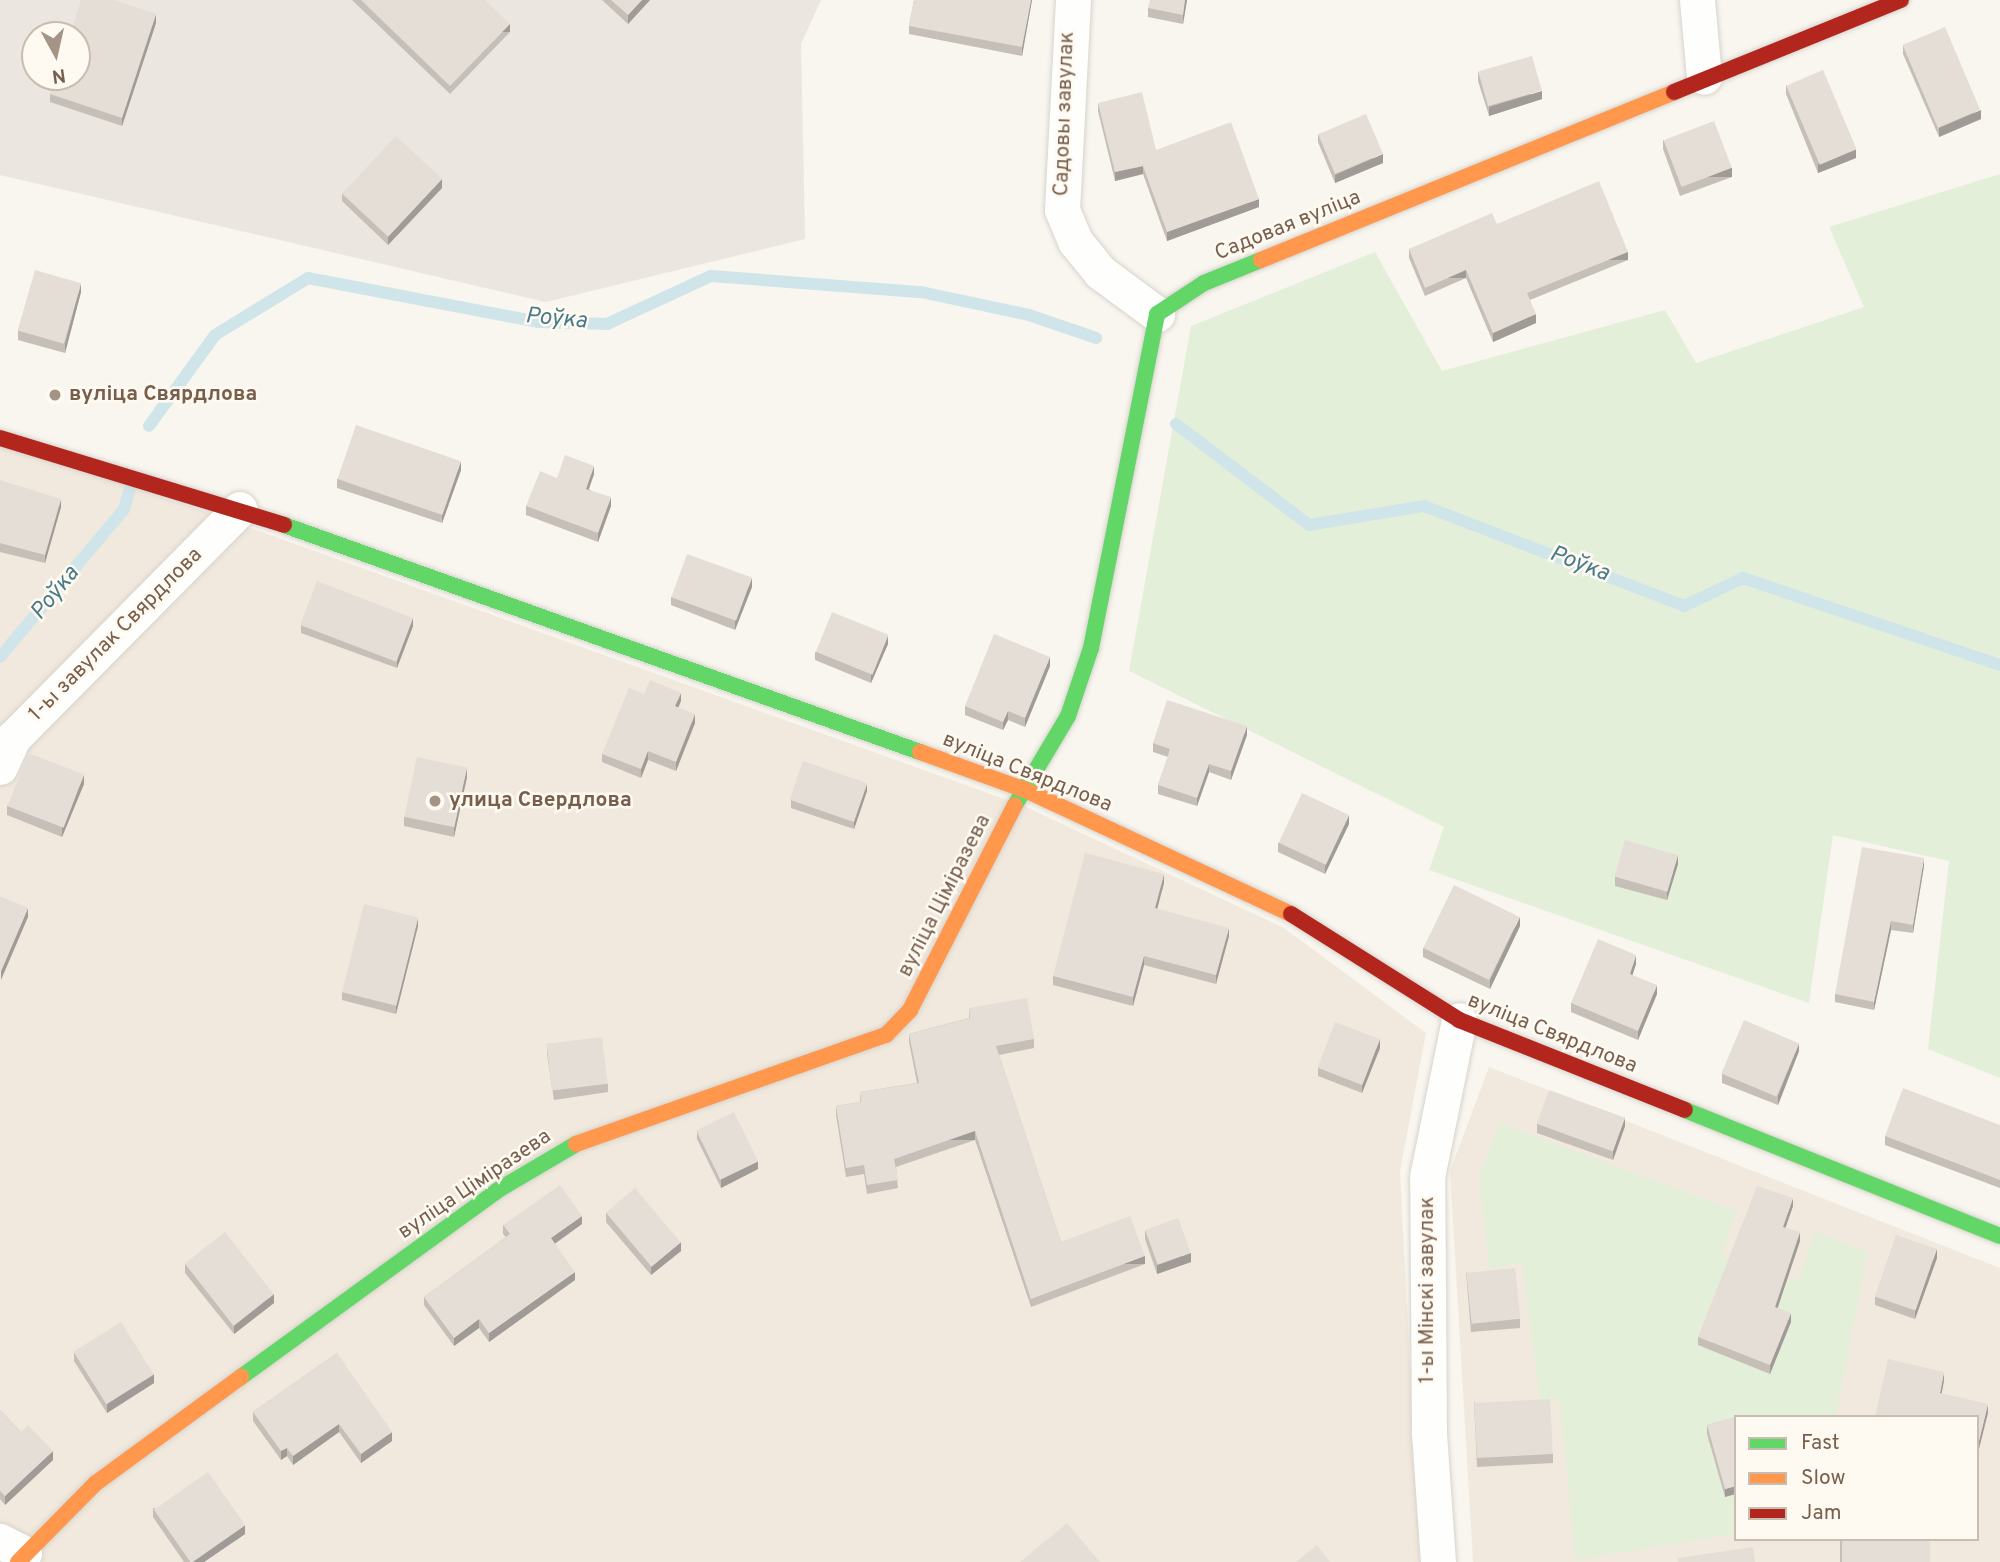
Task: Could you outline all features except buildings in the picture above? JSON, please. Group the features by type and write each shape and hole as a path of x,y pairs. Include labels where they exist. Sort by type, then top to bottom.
{"street":[{"name":"Садовы завулак","path":"1073,0 1062,210 1075,242 1100,272 1157,314"},
{"path":"1698,0 1704,77"},
{"name":"Садовая вуліца","path":"1157,314 1204,283 1704,77 1901,0"},
{"path":"1023,789 1068,716 1091,648 1157,314"},
{"name":"вуліца Свярдлова","path":"0,438 240,509 1023,789 1292,914 1459,1020 2000,1236"},
{"name":"1-ы завулак Свярдлова","path":"0,767 13,738 240,509"},
{"name":"вуліца Ціміразева","path":"14,1552 96,1483 509,1183 587,1137 886,1035 910,1010 1023,789"},
{"name":"1-ы Мінскі завулак","path":"1438,1562 1429,1432 1427,1177 1459,1020"}],"shaded area":[{"path":"0,0 821,0 801,44 805,239 546,302 0,175"},
{"path":"0,438 1024,806 1284,928 1426,1033 1400,1171 1420,1562 0,1562"},
{"path":"1489,1067 2000,1268 2000,1562 1473,1562 1450,1171"}],"green space":[{"path":"2000,174 2000,1078 1928,1049 1949,861 1833,835 1809,1003 1429,870 1444,827 1129,671 1191,326 1375,252 1442,371 1665,310 1696,363 1864,307 1829,227"},
{"path":"1500,1123 1736,1211 1722,1257 1799,1281 1815,1231 1867,1252 1836,1415 1734,1415 1734,1534 1575,1560 1560,1401 1540,1401 1522,1263 1489,1269 1479,1177"}],"waterway":[{"name":"Роўка","path":"149,426 215,335 308,278 538,322 607,324 711,276 921,292 1029,315 1096,338"},
{"name":"Роўка","path":"1176,424 1309,525 1424,506 1684,606 1743,578 2000,665"},
{"name":"Роўка","path":"0,657 124,509 129,491"}],"traffic: fast":[{"path":"1015,805 1068,716 1091,648 1157,314 1204,283 1261,260"},
{"path":"284,525 920,752"},
{"path":"1685,1110 2000,1236"},
{"path":"241,1377 498,1190 576,1144"}],"traffic: slow":[{"path":"1261,260 1674,92"},
{"path":"920,752 1023,789 1291,914"},
{"path":"576,1144 886,1035 910,1010 1015,805"},
{"path":"18,1562 96,1483 241,1377"}],"traffic: jam":[{"path":"1674,92 1901,0"},
{"path":"0,438 284,525"},
{"path":"1291,914 1459,1020 1685,1110"}],"place":[{"name":"вуліца Свярдлова","path":"55,395"},
{"name":"улица Свердлова","path":"435,801"}]}
